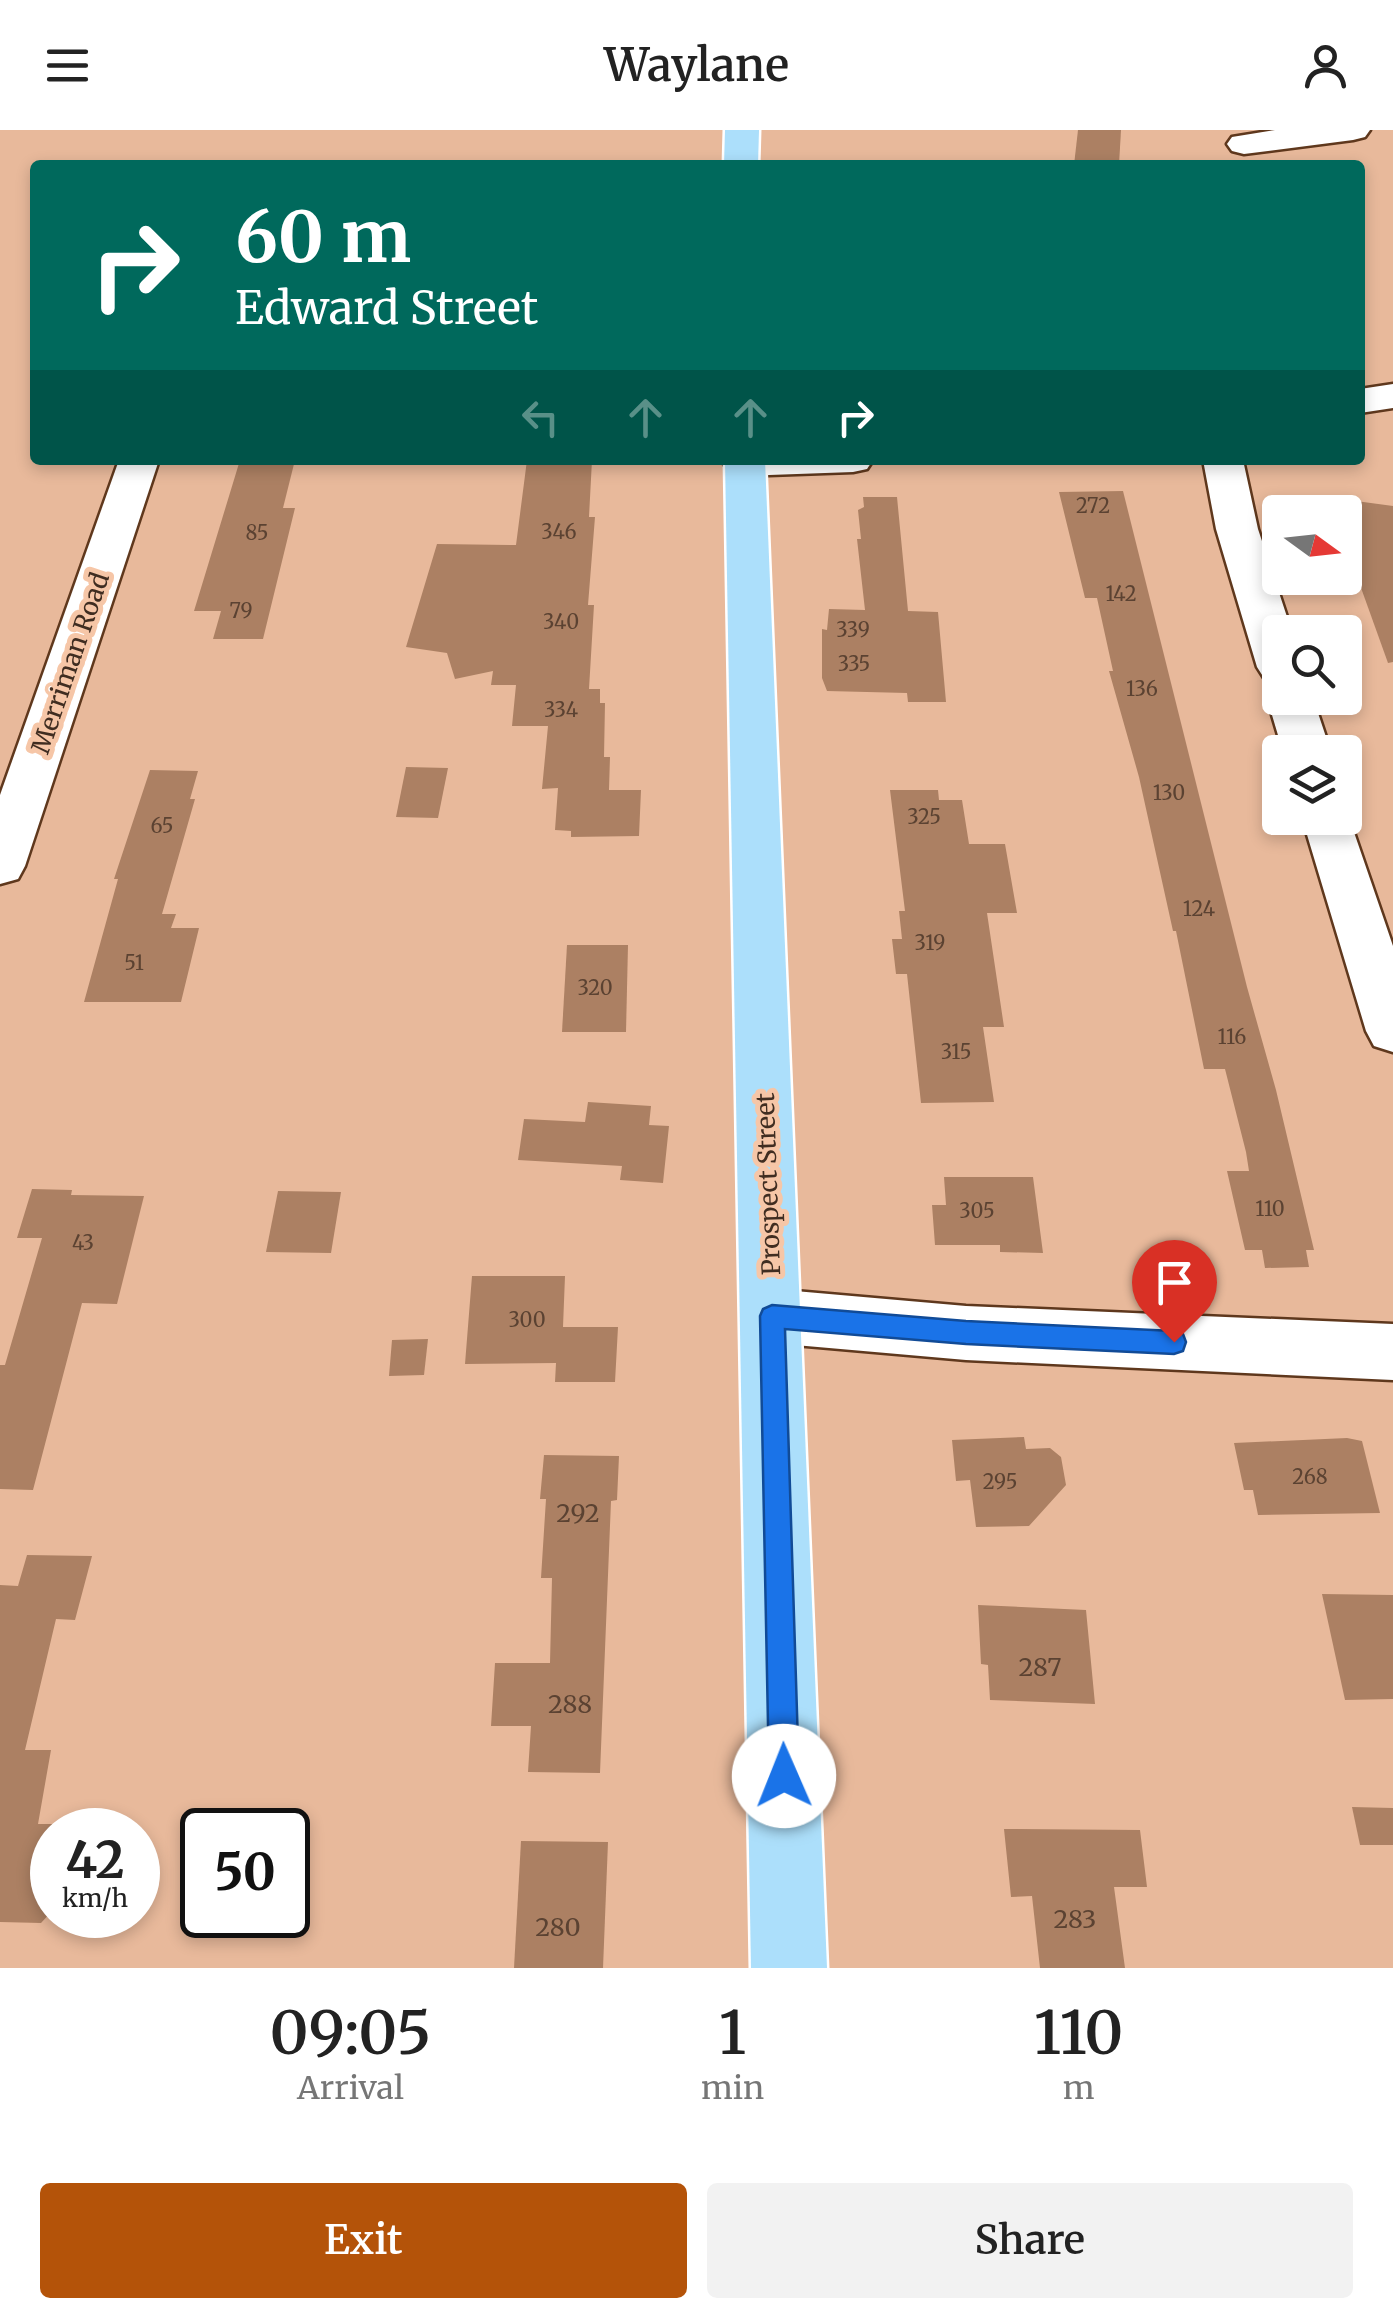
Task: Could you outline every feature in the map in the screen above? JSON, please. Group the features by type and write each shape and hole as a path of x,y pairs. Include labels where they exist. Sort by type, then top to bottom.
{"main road":[{"path":"741,160 742,130"},
{"name":"Prospect Street","path":"745,465 789,1968"}],"street":[{"path":"1244,144 1353,130"},
{"path":"1365,400 1393,396"},
{"name":"Merriman Road","path":"0,866 138,465"},
{"path":"1224,465 1237,528 1264,615"},
{"path":"1332,835 1393,1031"},
{"path":"772,1316 966,1332 1393,1352"}],"building":[{"path":"1078,130 1121,130 1119,160 1075,160"},
{"path":"238,465 294,465 283,508 295,508 263,639 213,639 221,611 194,611"},
{"path":"526,465 592,465 589,517 595,517 588,605 594,605 589,689 600,689 600,703 605,703 604,757 610,757 609,790 641,790 639,836 571,837 571,831 555,830 558,788 542,789 548,726 512,726 516,685 491,685 493,671 455,679 447,653 406,647 437,544 516,545"},
{"path":"1123,491 1276,1090 1314,1250 1306,1250 1309,1267 1265,1268 1262,1250 1245,1250 1227,1171 1249,1171 1246,1152 1225,1069 1204,1069 1176,931 1109,671 1113,671 1097,598 1085,598 1059,492"},
{"path":"863,497 897,497 908,611 938,612 946,702 908,702 907,693 827,691 822,678 822,629 827,630 829,609 865,610 857,539 861,539 858,510 864,507"},
{"path":"1362,502 1393,506 1393,662 1388,663 1362,591"},
{"path":"406,767 448,768 438,818 396,817"},
{"path":"150,770 198,771 190,799 195,799 162,914 176,914 171,928 199,928 181,1002 84,1002 118,879 114,879"},
{"path":"890,790 938,790 939,800 962,800 969,844 1005,844 1017,913 987,913 1004,1027 983,1027 994,1102 921,1103 907,974 896,974 892,939 902,939 899,911 905,911"},
{"path":"567,945 628,945 626,1032 562,1032"},
{"path":"588,1102 651,1106 649,1125 669,1126 663,1183 620,1180 622,1166 518,1160 524,1119 585,1122"},
{"path":"944,1177 1033,1177 1043,1253 1000,1252 1000,1245 935,1245 932,1205 946,1205"},
{"path":"32,1189 72,1190 71,1195 144,1196 117,1304 82,1303 33,1490 0,1489 0,1365 5,1365 42,1238 17,1238"},
{"path":"278,1191 341,1192 331,1253 266,1252"},
{"path":"472,1276 565,1276 563,1327 618,1327 615,1382 555,1382 556,1363 465,1364"},
{"path":"428,1339 424,1375 389,1376 392,1340"},
{"path":"1024,1437 1026,1449 1050,1448 1061,1457 1066,1485 1029,1526 976,1527 970,1480 956,1481 952,1440"},
{"path":"1347,1438 1362,1441 1380,1513 1258,1515 1253,1490 1244,1490 1234,1443"},
{"path":"544,1455 619,1456 617,1500 611,1501 600,1773 528,1772 531,1726 491,1726 495,1663 550,1663 552,1578 541,1578 546,1499 540,1499"},
{"path":"27,1555 92,1556 75,1620 56,1619 25,1750 51,1750 41,1808 30,1808 30,1923 0,1922 0,1585 18,1586"},
{"path":"1322,1594 1393,1595 1393,1699 1345,1700"},
{"path":"978,1605 1086,1610 1095,1704 990,1700 988,1665 981,1664"},
{"path":"1352,1807 1393,1808 1393,1845 1360,1845"},
{"path":"1004,1829 1140,1830 1147,1887 1114,1887 1125,1968 1040,1968 1032,1896 1011,1897"},
{"path":"521,1841 608,1842 603,1968 514,1968"}],"route":[{"path":"784,1776 772,1316 966,1332 1174,1342"}]}
